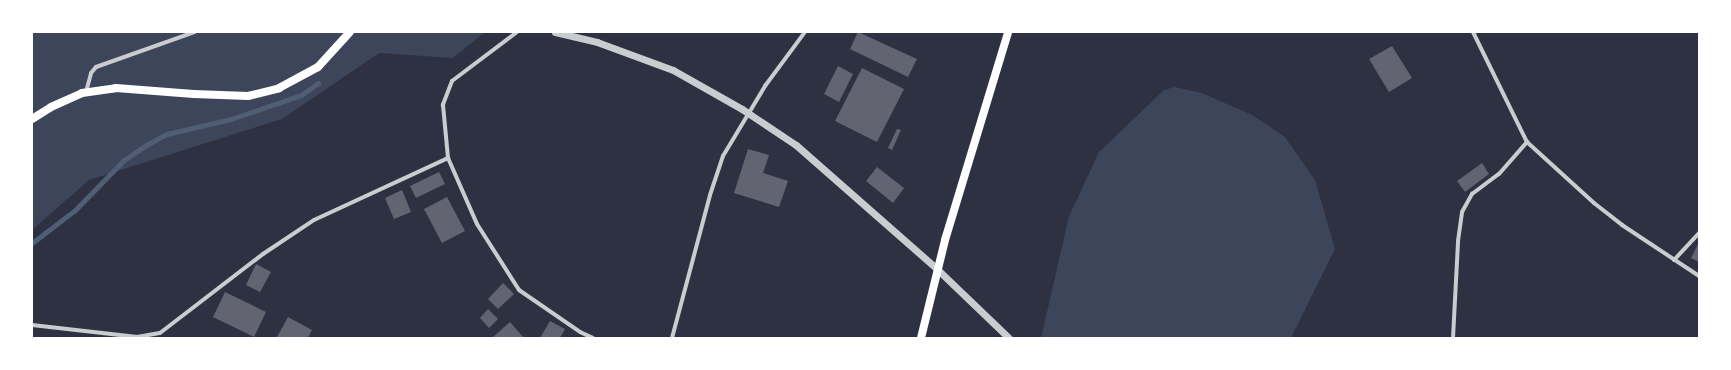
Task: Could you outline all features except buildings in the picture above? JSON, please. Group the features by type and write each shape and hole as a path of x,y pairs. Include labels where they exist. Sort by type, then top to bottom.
{"main road":[{"path":"32,120 51,107 86,92 116,88 194,94 248,96 279,88 318,67 350,32"},
{"path":"921,338 937,270 1008,32"}],"street":[{"path":"86,92 90,73 96,67 195,32"},
{"path":"517,32 452,81 443,105 448,158 477,224 519,290 580,332 593,338"},
{"path":"555,32 597,42 673,70 742,109 796,145 937,270 1009,338"},
{"path":"672,338 710,195 723,156 765,86 805,32"},
{"path":"1473,32 1527,142 1594,203 1622,225 1699,276"},
{"path":"1453,338 1458,241 1462,212 1472,194 1499,174 1527,142"},
{"path":"32,325 137,337 160,333 264,254 314,220 448,158"},
{"path":"1674,260 1699,233"}],"shaded area":[{"path":"32,32 485,32 453,58 379,53 282,119 89,180 32,230"},
{"path":"1175,87 1202,93 1252,115 1285,137 1315,180 1335,249 1291,338 1041,338 1069,216 1099,152 1164,90"}],"waterway":[{"path":"32,243 75,210 124,160 146,145 167,134 231,119 301,95 318,83"}]}
